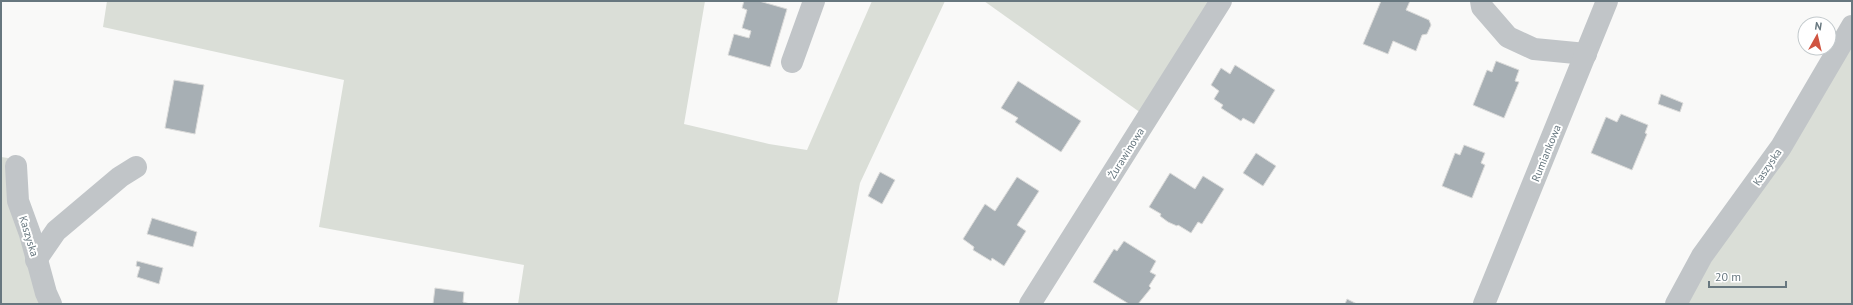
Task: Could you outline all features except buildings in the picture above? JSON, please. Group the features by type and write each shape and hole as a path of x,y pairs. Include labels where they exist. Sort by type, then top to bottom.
{"street":[{"path":"792,62 814,1"},
{"name":"Żurawinowa","path":"1030,304 1221,1"},
{"path":"1481,1 1482,7 1508,37 1534,49 1586,54"},
{"name":"Rumiankowa","path":"1484,304 1607,1"},
{"name":"Kaszyska","path":"1676,304 1702,256 1781,146 1852,26"},
{"name":"Kaszyska","path":"16,166 18,201 30,234 36,260 51,304"},
{"path":"36,260 56,231 120,177 136,167"}],"shaded area":[{"path":"107,1 705,1 684,124 769,144 807,150 872,1 945,1 860,183 837,304 518,304 524,265 319,227 344,80 103,27"},
{"path":"984,1 1210,1 1141,113"},
{"path":"1852,41 1852,304 1684,304"},
{"path":"1,157 8,158 13,206 44,304 1,304"}]}
